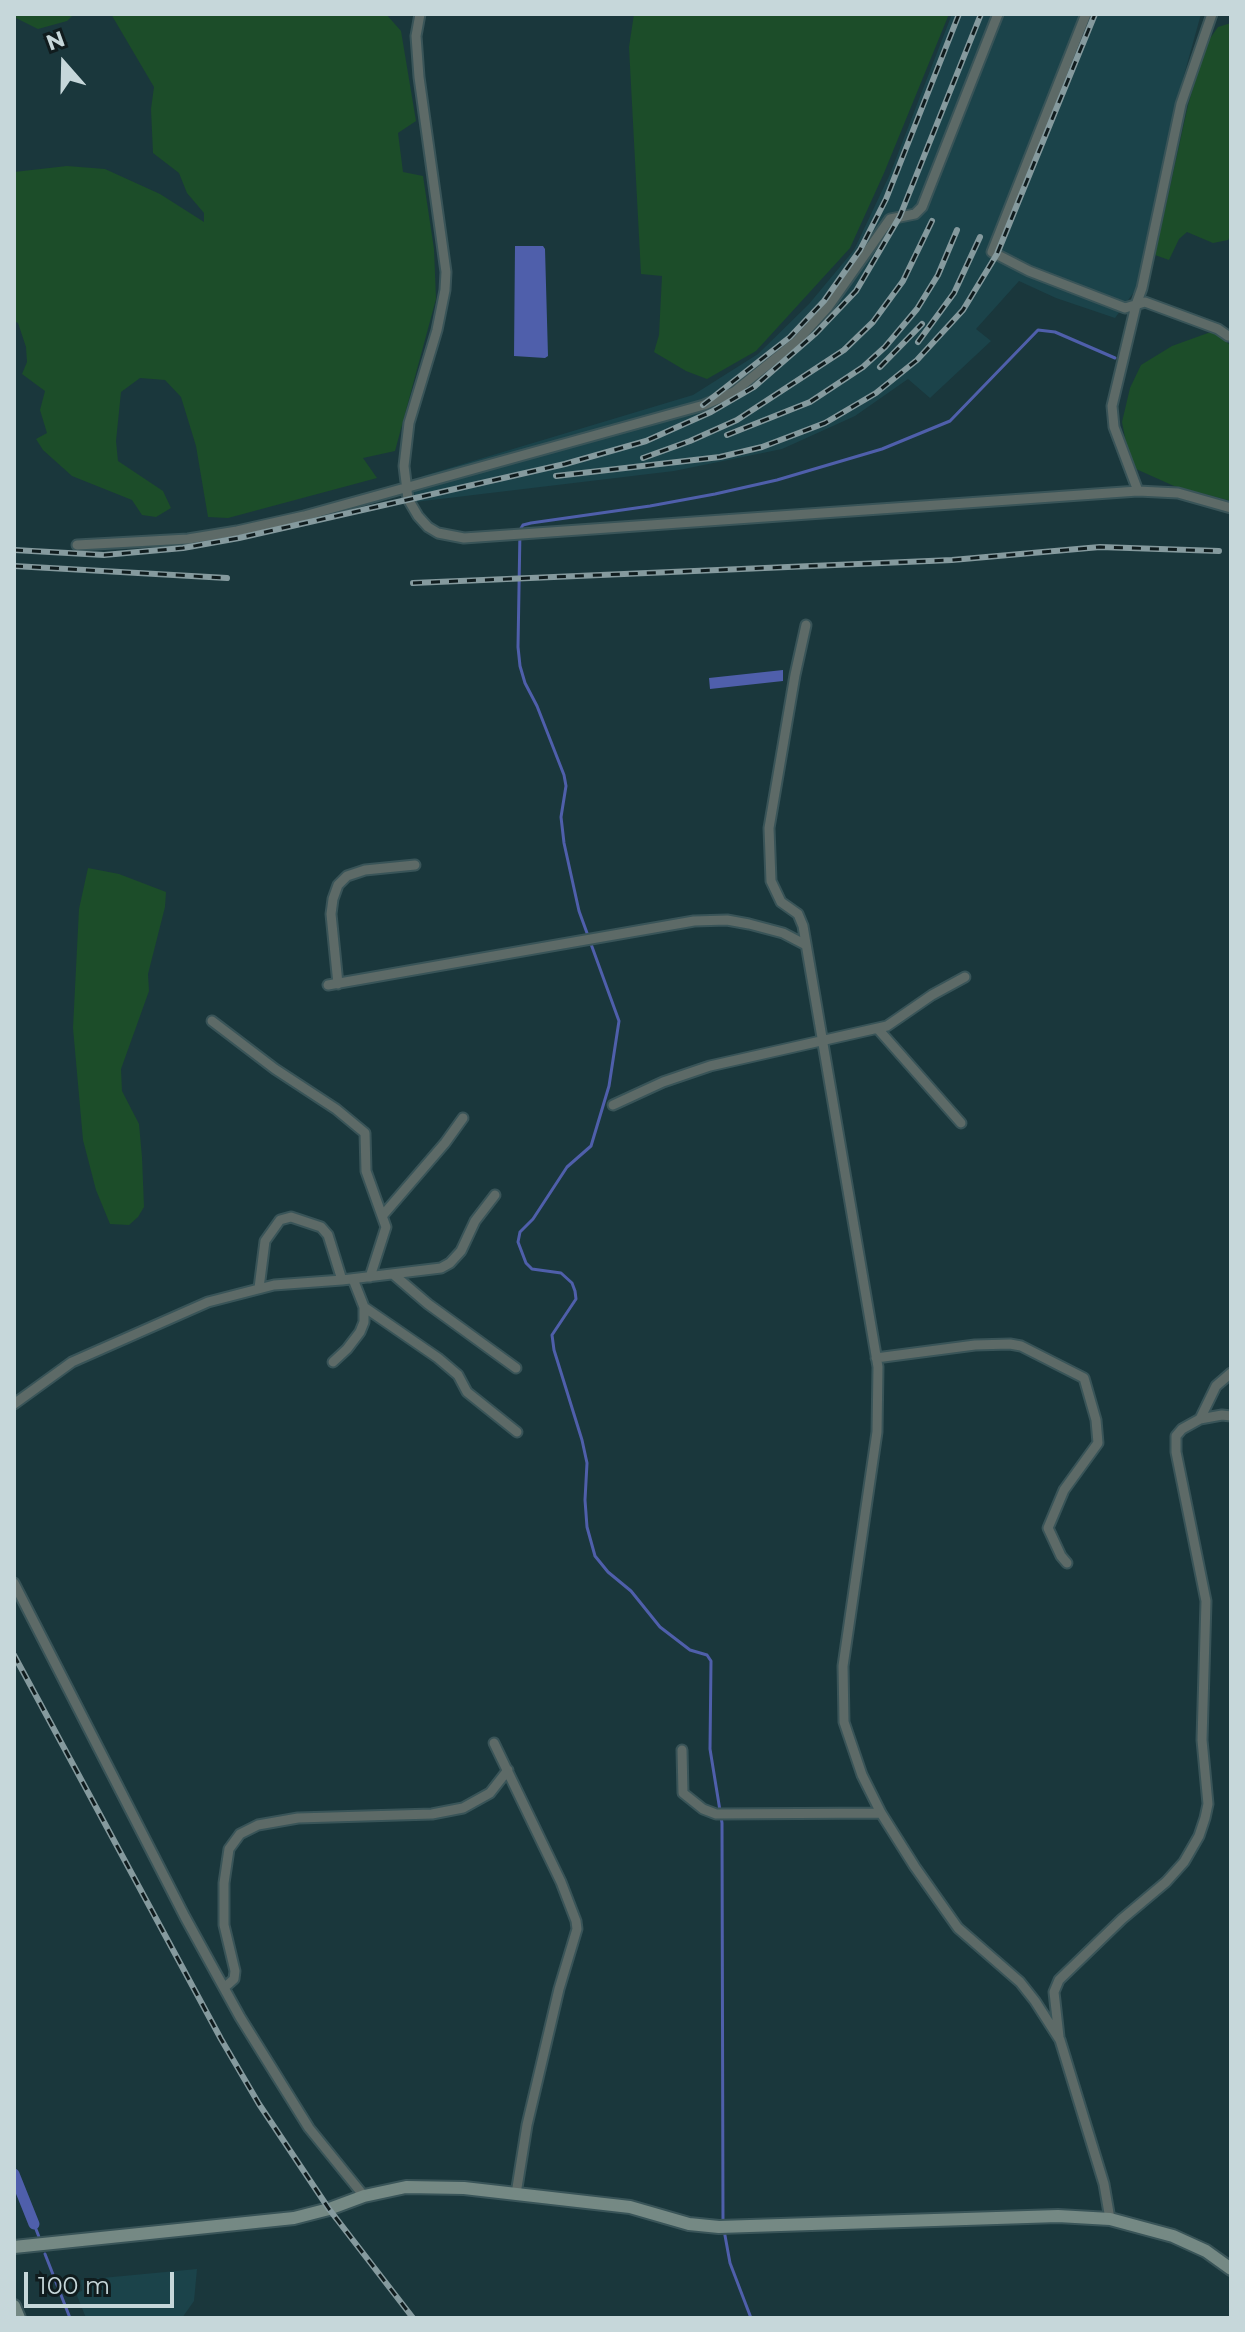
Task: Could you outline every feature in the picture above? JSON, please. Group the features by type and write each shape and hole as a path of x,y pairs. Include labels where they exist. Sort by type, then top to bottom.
{"main road":[{"path":"15,2244 294,2218 364,2196 406,2187 464,2188 630,2207 689,2224 722,2227 1058,2216 1110,2219 1173,2236 1206,2251 1231,2269"},
{"path":"14,2306 19,2318"}],"street":[{"path":"420,14 416,36 419,77 446,272 437,330 409,423 404,453 405,487 418,516 438,533 464,538 1138,491 1178,493 1231,508"},
{"path":"77,545 141,543 237,531 304,516 715,401 734,392 797,341 828,307 890,219 915,214 922,207 998,14"},
{"path":"1086,14 992,252 1029,271 1125,308 1145,302 1218,329 1228,336"},
{"path":"1138,491 1111,415 1181,104 1212,14"},
{"path":"806,625 769,828 771,881 781,902 798,914 806,945 876,1358 877,1432 843,1666 844,1722 862,1775 881,1813 915,1867 958,1928 1020,1982 1060,2040"},
{"path":"415,865 365,870 347,876 338,885 331,914 333,985 694,921 727,920 783,933 806,945"},
{"path":"613,1105 663,1082 710,1066 878,1029 900,1020 932,995 965,977"},
{"path":"212,1021 365,1133 366,1171 386,1227 370,1277"},
{"path":"878,1029 961,1123"},
{"path":"383,1215 463,1118"},
{"path":"14,1404 63,1368 95,1350 208,1302 259,1288 441,1268 461,1251 475,1221 495,1195"},
{"path":"259,1288 265,1241 280,1220 291,1217 321,1227 328,1235 342,1280"},
{"path":"393,1274 428,1304 516,1368"},
{"path":"333,1362 360,1332 364,1322 364,1307 353,1279"},
{"path":"364,1307 438,1358 458,1375 467,1392 517,1432"},
{"path":"876,1358 975,1345 1010,1344 1021,1346 1084,1378 1096,1420 1098,1443 1064,1490 1048,1528 1067,1563"},
{"path":"1200,1419 1216,1386 1231,1373"},
{"path":"1110,2219 1104,2184 1060,2040 1054,1992 1059,1980 1184,1862 1205,1818 1208,1804 1202,1726 1206,1601 1176,1452 1176,1436 1200,1419 1231,1416"},
{"path":"14,1583 224,1988 309,2128 364,2196"},
{"path":"494,1743 561,1882 577,1929 559,1989 527,2125 516,2194"},
{"path":"682,1750 683,1793 703,1809 721,1814 881,1813"},
{"path":"224,1988 234,1979 235,1971 224,1925 224,1883 229,1849 240,1834 258,1825 298,1818 420,1814 463,1808 490,1793 508,1770"}],"shaded area":[{"path":"952,14 1201,14 1176,104 1137,288 1115,318 1056,298 1019,281 976,329 991,341 930,398 908,379 855,416 782,449 674,471 415,502 414,492 423,476 693,395 758,354 809,304 854,250 890,174"},
{"path":"197,2269 194,2301 182,2318 86,2318 76,2293 82,2291 81,2280"}],"green space":[{"path":"14,14 74,14 67,21 38,29 14,17"},
{"path":"111,14 386,14 401,31 416,121 398,133 403,172 423,176 434,249 436,299 395,451 363,458 377,478 228,518 208,517 196,446 181,397 165,380 140,378 121,392 116,441 118,461 163,491 171,508 156,517 142,515 132,500 72,476 43,450 36,439 47,433 40,410 45,391 22,374 27,362 26,347 18,323 14,321 14,172 67,166 105,169 160,194 204,222 204,213 187,193 179,173 153,153 151,109 154,87"},
{"path":"634,14 949,14 850,248 756,351 707,379 686,371 654,352 659,335 662,276 641,274 629,47"},
{"path":"1231,23 1231,234 1228,240 1213,243 1187,232 1179,239 1169,260 1155,255 1188,105 1206,44 1218,27"},
{"path":"1208,333 1217,333 1231,346 1231,501 1174,486 1136,469 1127,448 1122,422 1130,388 1141,365 1172,346"},
{"path":"88,868 119,874 166,892 148,974 149,991 121,1069 122,1091 139,1124 142,1157 144,1207 129,1225 110,1224 96,1190 83,1140 73,1028 79,909"}],"water":[{"path":"515,246 543,246 545,249 548,356 545,358 514,356"},
{"path":"783,670 783,681 710,689 709,678"}],"waterway":[{"path":"723,2223 722,1823 710,1749 711,1661 707,1655 690,1650 660,1627 631,1591 608,1572 595,1556 587,1527 587,1463 552,1335 576,1299 575,1291 572,1283 561,1273 532,1269 526,1263 518,1242 520,1232 533,1219 567,1167 591,1146 609,1086 619,1021 579,911 561,817 566,786 564,775 520,666 520,530 523,525 531,523 715,494 777,480 882,449 950,421 1038,330 1055,332 1115,358"},
{"path":"14,2174 34,2224"},
{"path":"34,2224 39,2237"},
{"path":"724,2230 730,2263 751,2318"},
{"path":"45,2254 70,2318"}],"railway":[{"path":"703,405 790,337 824,301 860,250 886,199 959,14"},
{"path":"14,550 104,555 183,548 239,538 565,464 646,441 711,412 754,387 816,333 856,291 900,216 981,14"},
{"path":"556,476 720,457 762,447 825,423 876,393 917,360 963,310 997,254 1095,14"},
{"path":"643,458 737,420 844,350 873,322 903,281 932,221"},
{"path":"727,435 810,402 863,367 885,347 917,309 938,275 957,230"},
{"path":"918,342 954,293 980,237"},
{"path":"880,367 922,324"},
{"path":"413,583 952,560 1100,547 1219,551"},
{"path":"14,566 227,578"},
{"path":"14,1655 259,2104 329,2209 413,2318"}]}
